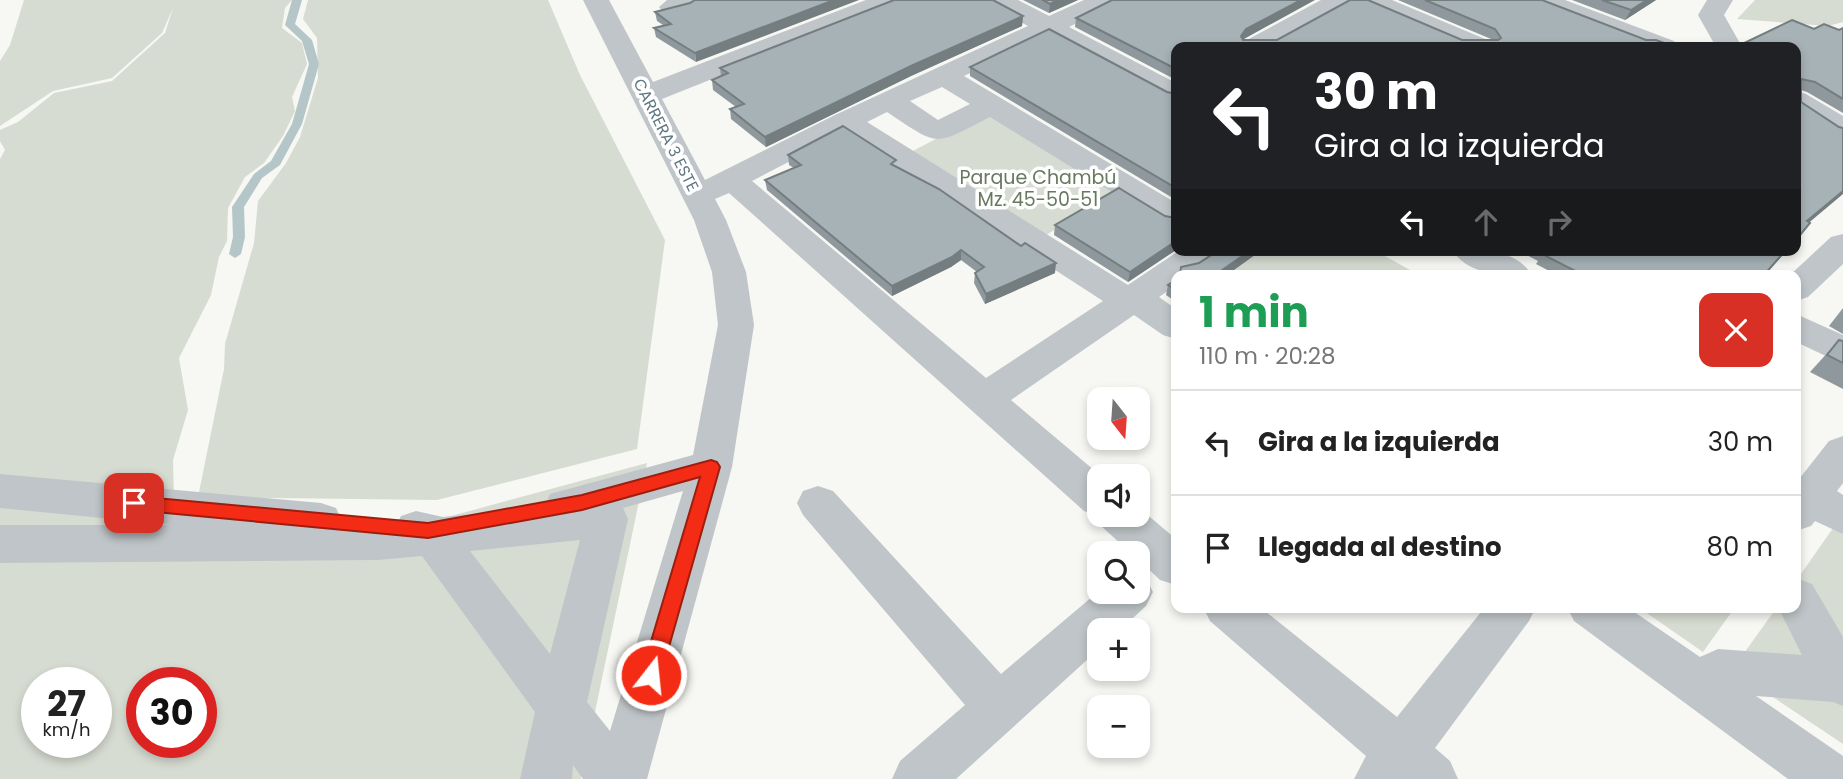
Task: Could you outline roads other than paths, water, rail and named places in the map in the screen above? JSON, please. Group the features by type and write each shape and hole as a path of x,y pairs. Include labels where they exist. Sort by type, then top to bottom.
{"street":[{"name":"CARRERA 3 ESTE","path":"596,0 710,220 729,272 736,326 711,467 621,779"},
{"path":"646,95 890,0"},
{"path":"999,0 1171,90"},
{"path":"697,197 845,121 1105,0"},
{"path":"1276,42 1340,0"},
{"path":"1370,0 1469,42"},
{"path":"1542,0 1652,42"},
{"path":"1720,0 1711,15 1726,42"},
{"path":"944,76 1171,214"},
{"path":"890,101 937,132"},
{"path":"1801,103 1843,129"},
{"path":"905,148 987,107"},
{"path":"845,121 1171,323"},
{"path":"731,179 1087,489"},
{"path":"1801,284 1843,245"},
{"path":"1176,270 1196,256"},
{"path":"1489,256 1518,265"},
{"path":"984,399 1171,274"},
{"path":"1801,330 1843,351"},
{"path":"1816,509 1843,452"},
{"path":"0,491 428,530 582,502 711,467"},
{"path":"818,503 999,708"},
{"path":"0,544 378,542 607,519 546,779"},
{"path":"1126,527 1160,570"},
{"path":"428,530 615,779"},
{"path":"918,779 1116,604"},
{"path":"1801,607 1842,681"},
{"path":"1233,613 1405,771 1509,613"},
{"path":"1598,613 1831,779"},
{"path":"1633,613 1843,756"},
{"path":"1718,671 1842,681"}],"waterway":[{"path":"235,254 239,237 238,207 258,176 276,163 297,124 314,64 307,40 290,25 297,0"}],"park label":[{"name":"Parque Chambú Mz. 45-50-51","path":"1038,188"}]}
